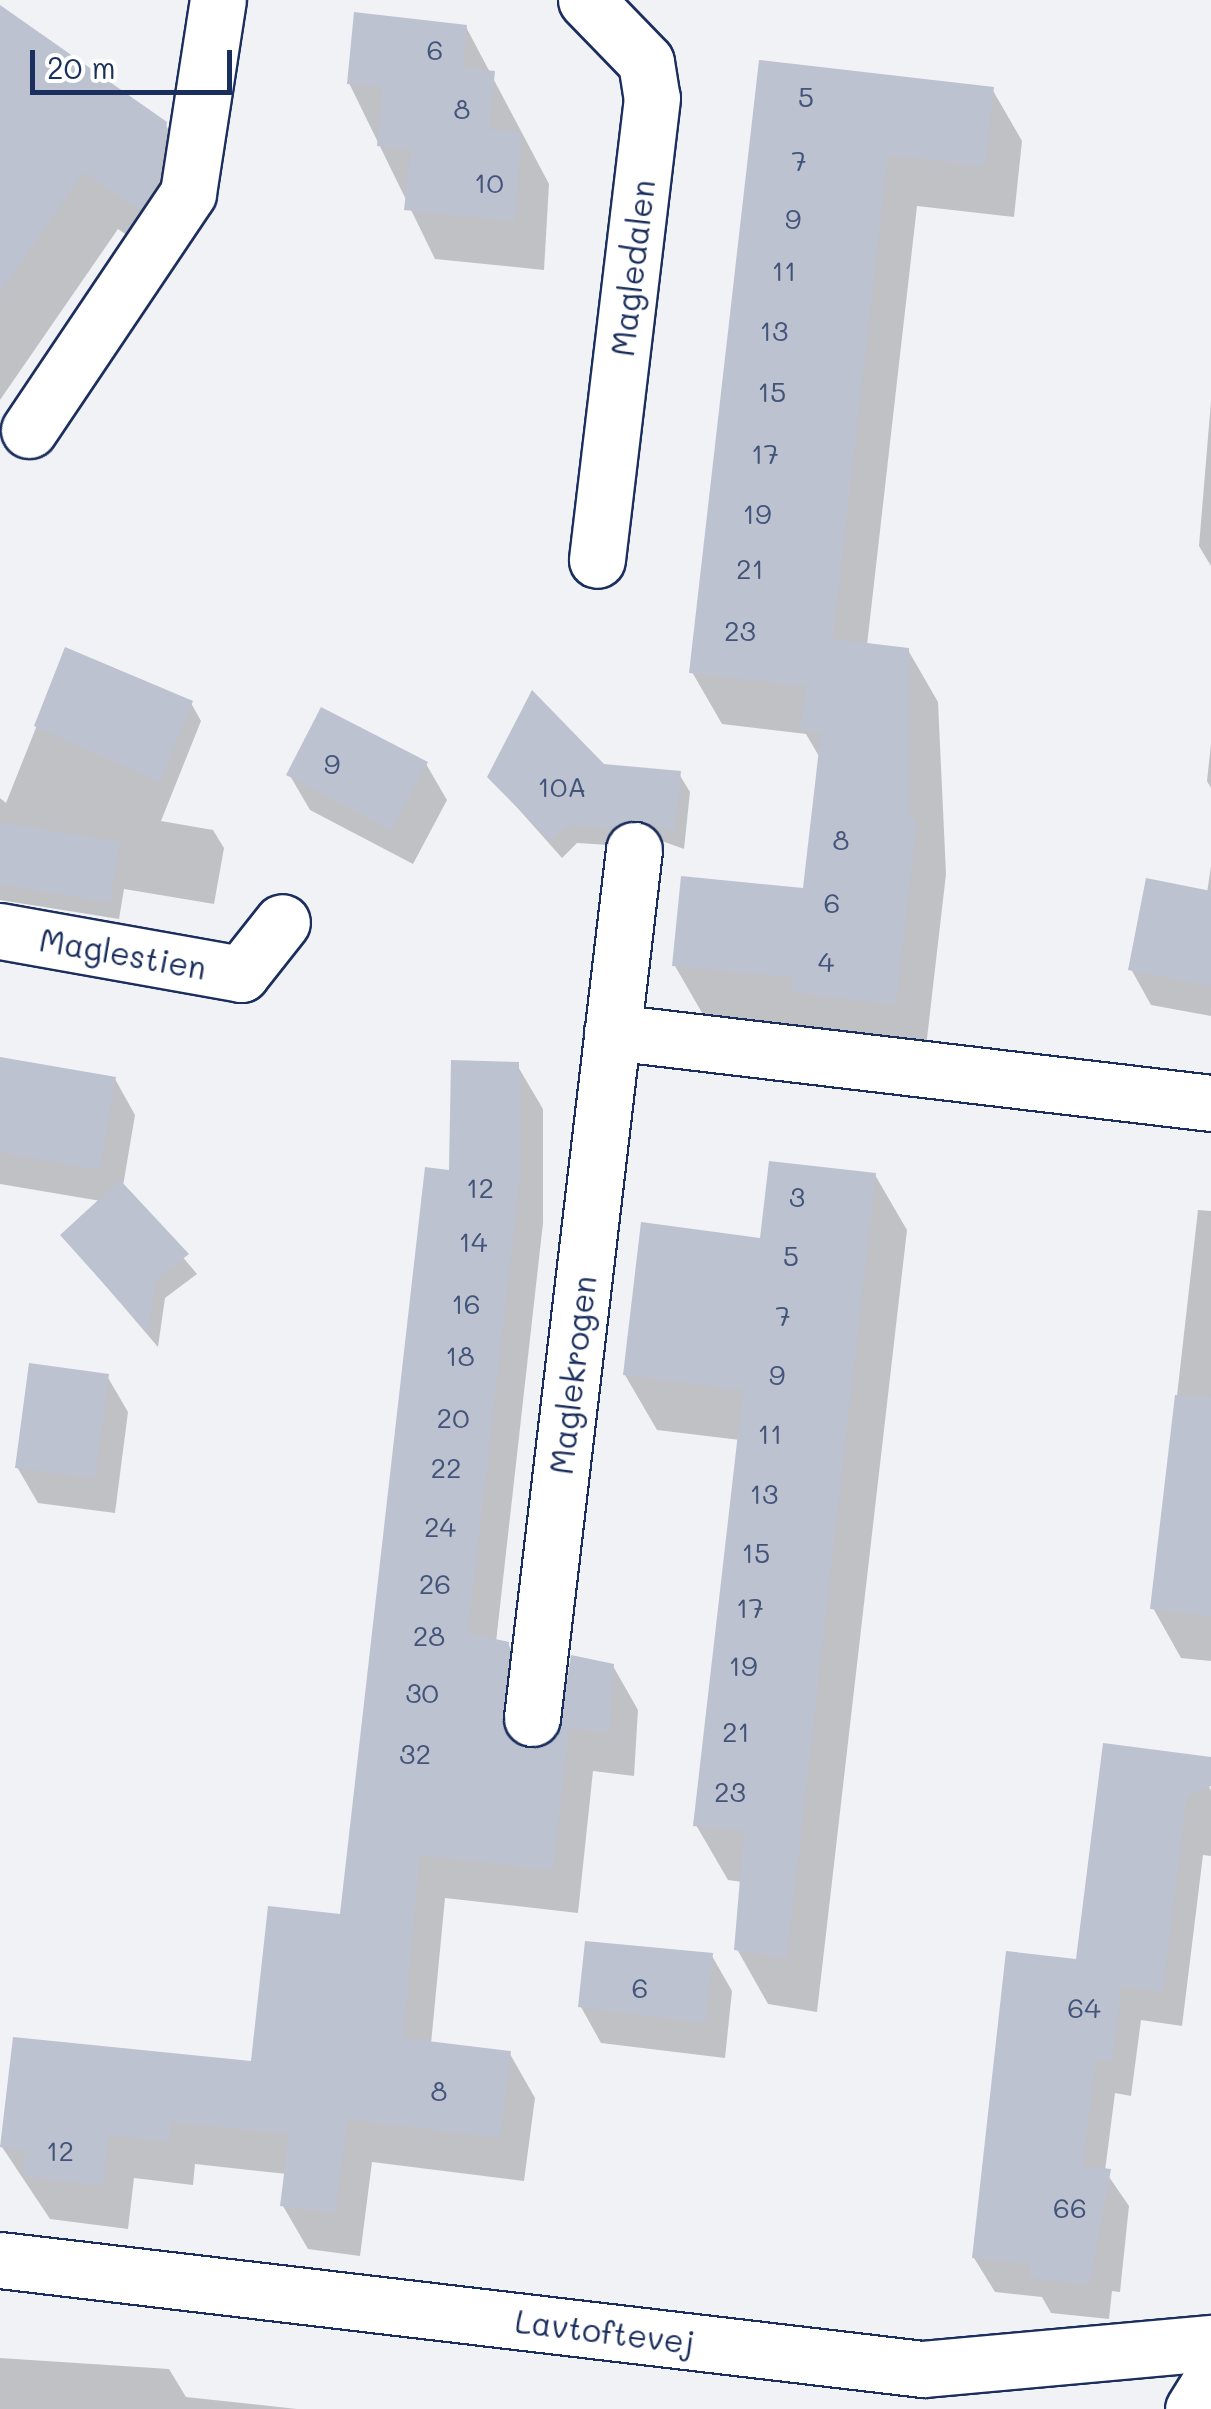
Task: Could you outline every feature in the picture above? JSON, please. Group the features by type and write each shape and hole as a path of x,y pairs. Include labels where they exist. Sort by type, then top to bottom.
{"street":[{"path":"29,430 188,193 218,0"},
{"name":"Magledalen","path":"586,0 646,62 652,98 597,560"},
{"name":"Maglekrogen","path":"532,1718 634,850"},
{"name":"Maglestien","path":"0,931 241,974 282,922"},
{"path":"612,1032 1211,1104"},
{"name":"Lavtoftevej","path":"0,2260 923,2369 1211,2343"},
{"path":"1192,2409 1211,2380"}],"building":[{"path":"0,5 167,122 158,181 139,210 84,172 0,293"},
{"path":"354,12 467,25 462,68 495,71 489,129 521,132 516,221 404,210 411,149 377,146 382,87 347,84"},
{"path":"759,60 994,87 985,166 888,155 833,639 909,648 909,819 917,820 896,1005 791,992 793,977 672,966 681,876 803,888 821,732 800,729 806,686 689,673"},
{"path":"65,647 193,701 160,782 34,726"},
{"path":"532,690 604,764 681,771 675,832 637,819 613,828 567,825 550,841 487,777"},
{"path":"321,707 428,762 392,830 286,775"},
{"path":"0,822 120,842 110,902 0,884"},
{"path":"1146,878 1211,891 1211,986 1128,970"},
{"path":"0,1057 116,1077 100,1170 0,1152"},
{"path":"451,1060 519,1062 520,1178 468,1633 509,1642 503,1729 527,1749 558,1736 571,1655 614,1664 610,1733 569,1728 553,1870 420,1855 403,2038 511,2051 500,2138 348,2119 335,2213 280,2206 289,2134 171,2122 169,2142 109,2135 103,2186 22,2176 26,2151 0,2147 13,2037 251,2061 268,1906 340,1914 425,1167 449,1170"},
{"path":"769,1161 876,1173 787,1958 734,1950 744,1831 693,1826 743,1390 623,1375 641,1222 760,1238"},
{"path":"120,1180 189,1254 156,1280 148,1333 60,1235"},
{"path":"29,1363 109,1374 95,1478 15,1468"},
{"path":"1175,1395 1211,1397 1211,1616 1150,1609"},
{"path":"1103,1743 1211,1757 1211,1786 1187,1796 1163,1992 1122,1986 1112,2062 1096,2059 1083,2166 1111,2169 1090,2285 1029,2278 1030,2264 972,2258 1006,1951 1076,1959"},
{"path":"585,1941 713,1953 706,2023 578,2007"}]}
